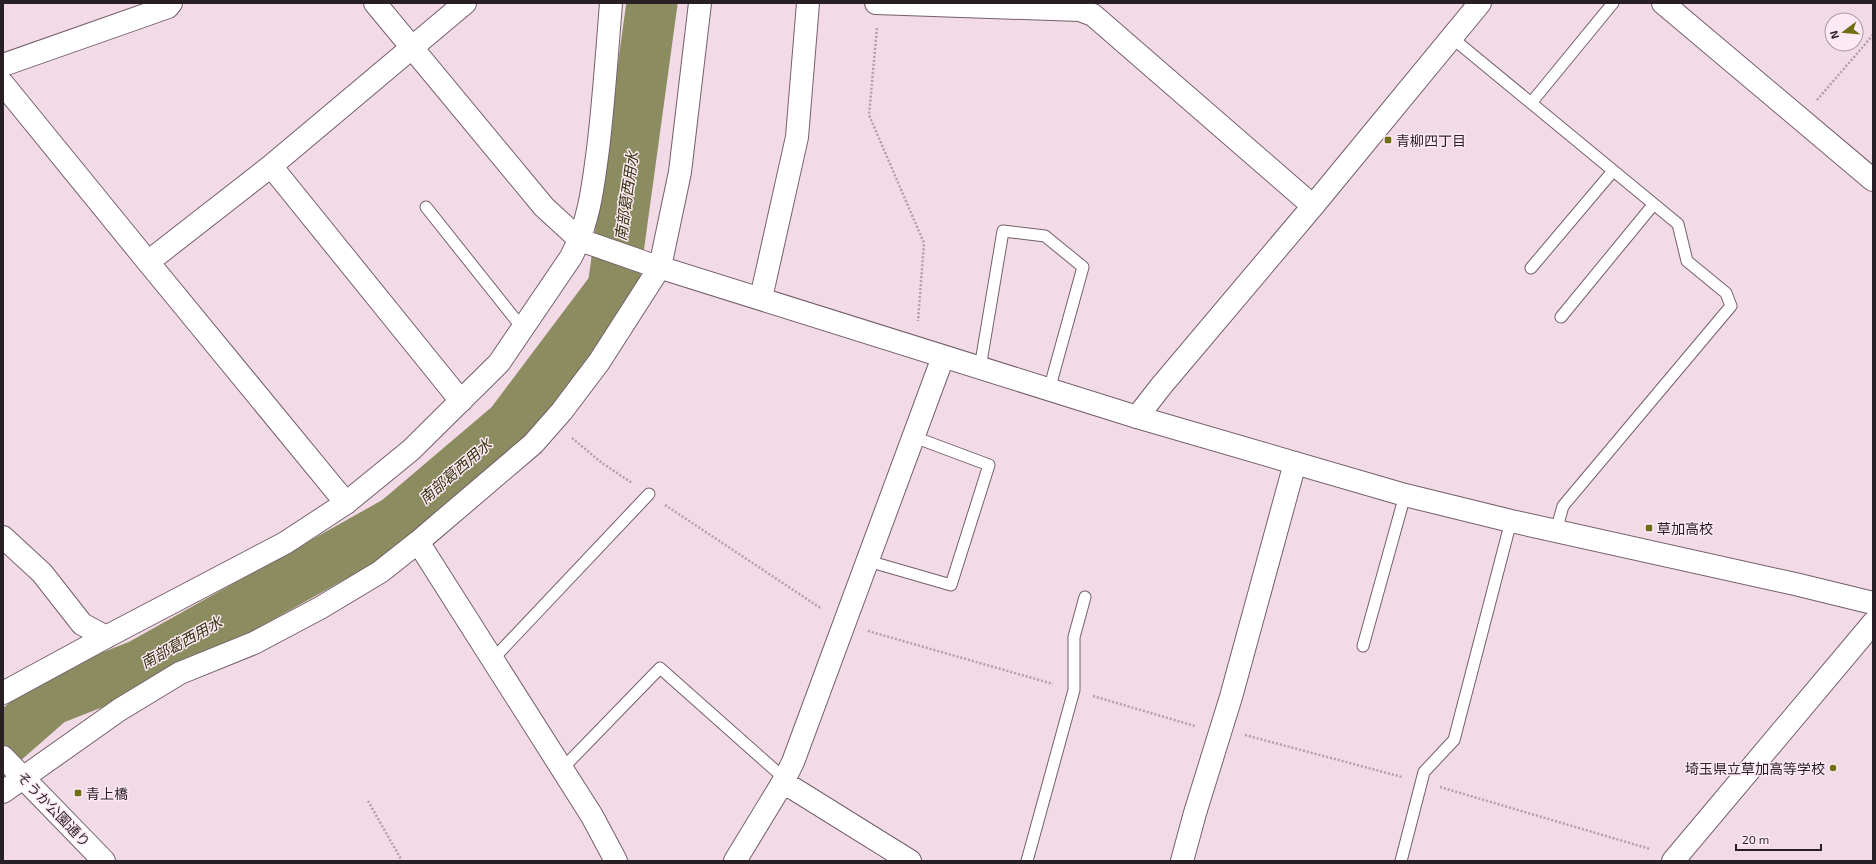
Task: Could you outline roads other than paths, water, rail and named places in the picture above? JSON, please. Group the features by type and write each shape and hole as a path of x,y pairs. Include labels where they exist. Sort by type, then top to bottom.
{"street":[{"path":"3,65 168,7 171,3"},
{"path":"375,3 544,207 588,243 654,266 761,298 1049,390 1405,495 1511,521 1795,584 1873,603"},
{"path":"148,262 271,166 465,3"},
{"path":"3,693 285,543 346,503 411,450 499,363 560,276 588,243 592,196 605,94 611,3"},
{"path":"761,298 797,137 808,3"},
{"path":"878,3 1080,10 1093,15 1312,206"},
{"path":"1137,417 1451,36 1480,3"},
{"path":"1663,3 1873,180"},
{"path":"3,792 13,767 119,710 180,673 254,642 320,608 380,572 418,542 532,444 562,410 599,362 654,266 680,172 704,6"},
{"path":"3,84 346,503"},
{"path":"271,166 461,401"},
{"path":"735,861 794,762 943,357"},
{"path":"1182,861 1231,697 1295,463"},
{"path":"3,537 42,572 82,624 106,637"},
{"path":"418,542 592,816 616,861"},
{"path":"1675,859 1873,623"},
{"name":"そうか公園通り","path":"13,767 104,861"},
{"path":"784,780 910,861"}],"lane":[{"path":"1531,104 1613,3"},
{"path":"1451,36 1531,104 1678,224 1687,262 1726,293 1731,306 1563,506 1556,531"},
{"path":"1531,268 1612,171"},
{"path":"1561,317 1653,205"},
{"path":"426,207 523,329"},
{"path":"980,368 1003,231 1045,236 1083,267 1049,390"},
{"path":"868,561 951,585 989,465 914,437"},
{"path":"492,659 649,494"},
{"path":"1363,646 1405,495"},
{"path":"1400,861 1424,772 1454,740 1511,521"},
{"path":"1027,861 1074,690 1074,637 1086,597"},
{"path":"562,769 660,668 784,780"}],"waterway":[{"name":"南部葛西用水","path":"3,742 51,700 140,665 397,521 510,425 613,288 652,3"}],"place":[{"name":"青柳四丁目","path":"1388,140"},
{"name":"草加高校","path":"1649,528"},
{"name":"埼玉県立草加高等学校","path":"1833,768"},
{"name":"青上橋","path":"78,793"}]}
